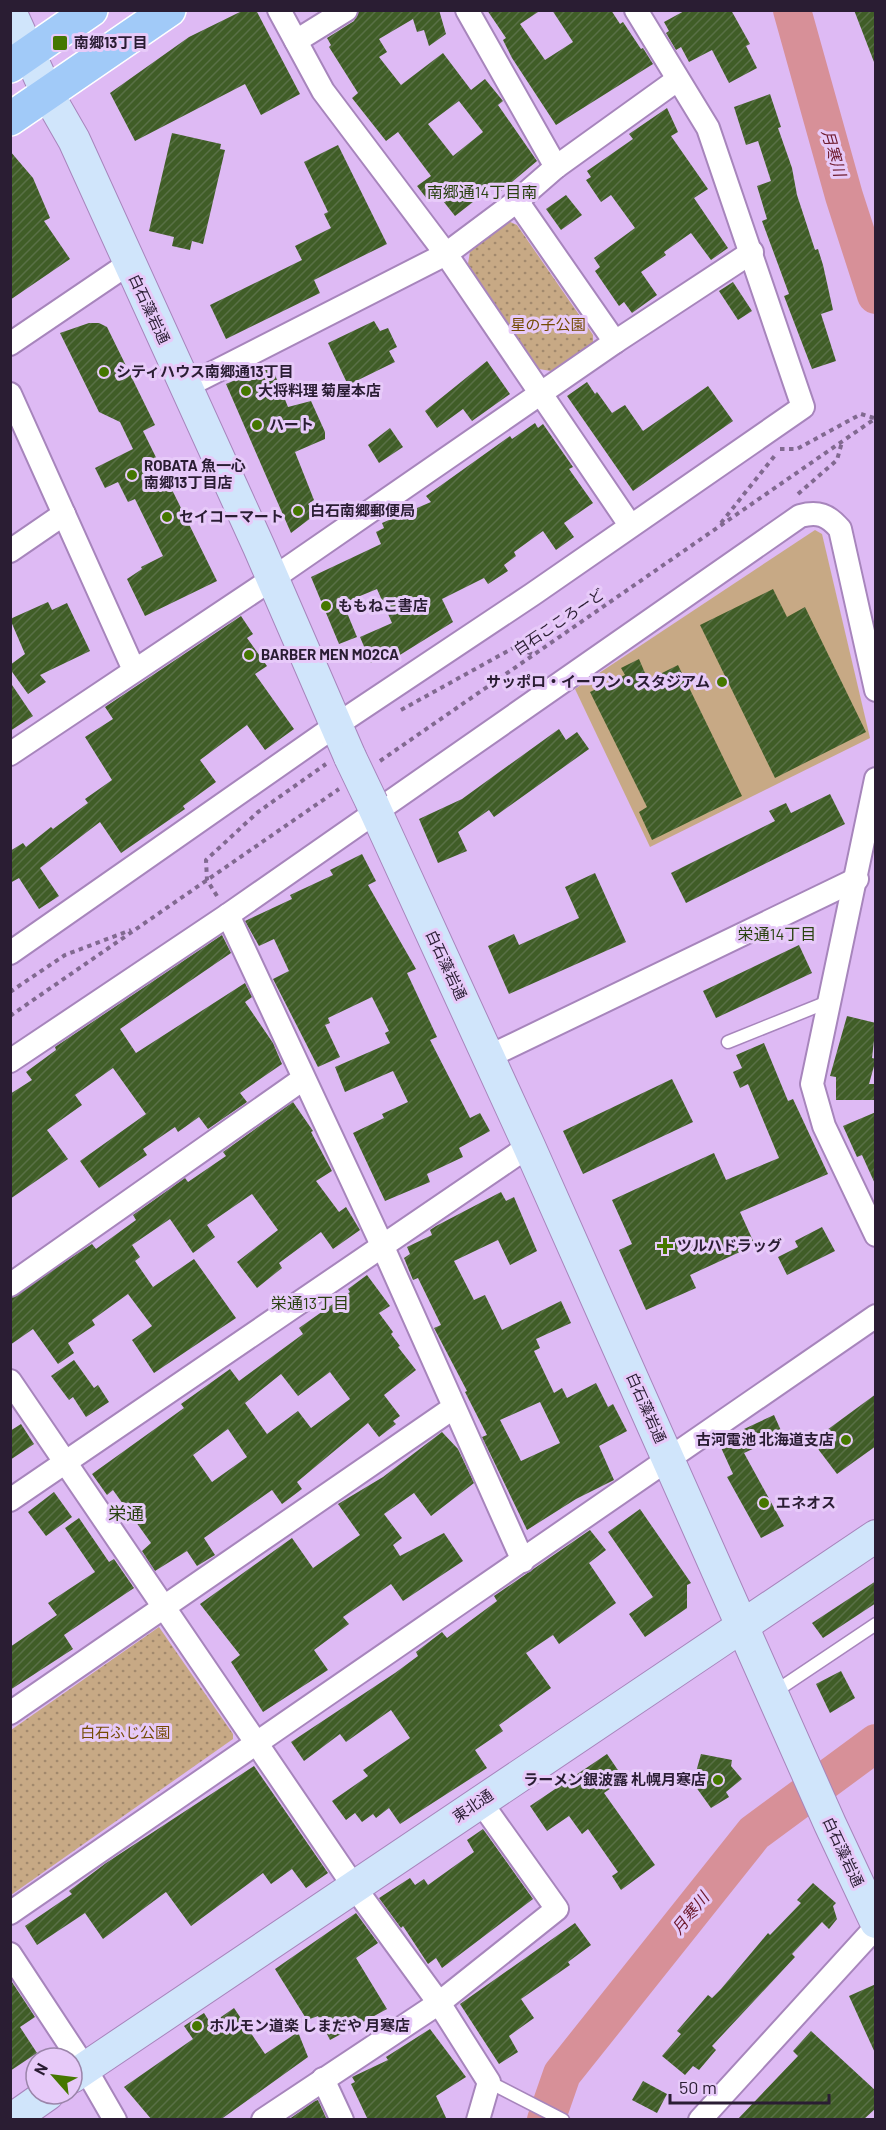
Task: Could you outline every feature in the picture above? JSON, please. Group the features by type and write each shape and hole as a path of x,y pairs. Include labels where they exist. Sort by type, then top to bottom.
{"main road":[{"path":"20,60 91,10"},
{"path":"10,119 169,10"},
{"name":"白石藻岩通","path":"10,11 20,60 47,93 74,140 350,756 529,1146 830,1824 876,1922"},
{"name":"東北通","path":"84,2069 876,1536"},
{"path":"11,2120 31,2106"}],"street":[{"path":"279,10 323,91 446,254 630,525"},
{"path":"296,41 346,10"},
{"path":"467,10 556,167"},
{"path":"10,953 350,756 533,594 803,407 708,128 636,10"},
{"path":"185,387 446,254 517,201 556,167 677,80"},
{"path":"517,201 615,342"},
{"path":"10,754 272,579 615,342 752,252"},
{"path":"10,344 128,264"},
{"path":"10,393 134,670"},
{"path":"10,1061 228,915 374,807 800,516 814,512 831,518 840,529 876,690"},
{"path":"10,551 64,514"},
{"path":"876,778 812,1084 824,1126 876,1235"},
{"path":"488,1057 856,879"},
{"path":"228,915 382,1245 523,1561"},
{"path":"10,1285 303,1079"},
{"path":"10,1500 529,1146"},
{"path":"10,1913 876,1316"},
{"path":"10,1381 64,1463 166,1607 355,1888 439,2003 489,2082 478,2120"},
{"path":"10,1713 453,1408"},
{"path":"263,2120 439,2003 557,1909 480,1801"},
{"path":"700,2120 876,1927"},
{"path":"10,1954 63,2046"},
{"path":"323,2079 342,2120"},
{"path":"84,2081 115,2120"}],"lane":[{"path":"728,1042 830,1001"},
{"path":"772,1694 876,1624"},
{"path":"489,2082 563,2120"}],"path":[{"path":"717,528 802,424 796,412"},
{"path":"780,449 797,448 861,414 875,418"},
{"name":"白石こころーど","path":"10,1016 207,880 350,756 532,654 875,418"},
{"path":"393,714 515,647 532,654"},
{"path":"207,880 206,860 258,812 350,756"},
{"name":"白石こころーど","path":"10,992 65,955 138,928"}],"green space":[{"name":"星の子公園","path":"508,221 517,225 593,335 593,343 551,371 539,369 468,264 470,251"},
{"name":"サッポロ・イーワン・スタジアム","path":"815,530 822,534 870,738 650,847 575,689"},
{"name":"白石ふじ公園","path":"159,1627 233,1734 233,1739 11,1895 11,1730"}],"building":[{"path":"244,10 256,10 300,94 261,115 245,84 135,141 110,93 189,37"},
{"path":"359,10 439,10 446,34 429,46 424,30 417,32 413,19 379,39 387,52 379,57 401,85 443,53 471,90 485,79 503,101 498,105 537,161 501,191 496,184 455,216 436,192 427,199 417,186 431,176 398,132 386,141 352,98 358,93 329,47 331,45 327,38 354,21","holes":["459,101 483,132 453,156 428,124"]},
{"path":"487,10 541,10 520,24 545,60 573,42 552,10 611,10 620,24 623,22 653,64 556,125 512,58 503,40 506,38"},
{"path":"686,10 731,10 750,44 746,46 757,68 729,83 712,50 689,62 681,47 676,50 666,33 669,31 664,22"},
{"path":"854,10 876,10 876,61 874,62"},
{"path":"770,94 781,127 778,128 792,168 797,195 815,250 818,249 823,265 833,310 821,314 836,361 812,369 784,296 789,294 762,221 767,219 757,186 771,181 758,141 746,145 734,107"},
{"path":"667,108 678,132 671,136 708,189 694,198 728,248 711,260 691,233 664,252 666,255 641,272 657,295 632,313 624,302 619,306 595,271 600,267 594,258 635,228 611,195 601,202 586,180 591,177 587,171 633,139 629,134"},
{"path":"172,133 221,144 220,149 225,150 203,244 192,241 190,250 172,246 174,237 149,231"},
{"path":"338,145 387,244 314,280 320,293 226,339 210,305 302,260 295,246 331,228 324,214 328,212 304,162"},
{"path":"10,151 33,178 50,218 44,221 70,259 10,300"},
{"path":"566,195 582,215 561,230 546,209"},
{"path":"733,282 752,311 738,320 719,291"},
{"path":"374,321 380,331 388,328 397,347 389,351 395,362 348,385 328,343"},
{"path":"89,323 99,323 107,327 155,425 143,431 217,581 145,616 127,579 142,569 141,567 163,556 135,499 128,502 118,482 105,488 95,468 133,449 120,422 99,412 60,333"},
{"path":"487,361 510,394 472,421 463,409 437,428 425,411"},
{"path":"271,365 288,407 311,401 325,432 325,439 295,452 314,500 308,504 316,514 291,533 226,384"},
{"path":"587,382 612,413 625,405 643,431 708,386 733,421 633,491 567,396"},
{"path":"535,423 538,428 543,424 573,467 569,469 593,503 564,523 574,537 556,550 543,531 514,552 516,556 504,565 508,571 488,584 484,578 442,599 453,622 395,658 393,653 371,663 360,637 392,623 377,589 343,603 357,637 339,644 311,577 381,544 376,532 384,528 382,523 431,502 426,496 510,436 512,439"},
{"path":"390,428 403,447 379,463 368,445"},
{"path":"773,589 787,617 805,607 866,732 775,778 700,625"},
{"path":"48,602 52,610 67,603 90,651 40,675 46,682 28,694 10,669 10,665 25,654 10,619"},
{"path":"241,616 253,634 247,638 267,666 255,674 294,729 265,750 247,725 200,760 216,782 183,806 185,809 121,853 100,822 40,868 59,896 39,909 19,878 10,883 10,851 23,843 26,847 51,827 53,829 88,803 85,799 112,780 85,737 113,719 105,707"},
{"path":"639,659 648,680 678,665 742,796 652,840 639,812 647,807 590,692 625,675 621,668"},
{"path":"10,682 33,716 10,731"},
{"path":"559,729 566,740 577,732 589,749 494,817 489,810 458,832 467,851 438,863 419,819 462,799"},
{"path":"830,794 845,824 686,903 671,873 775,821 769,811 786,803 791,813"},
{"path":"362,854 376,881 368,885 416,969 407,973 437,1037 430,1040 470,1118 480,1113 490,1131 459,1148 463,1157 427,1174 430,1182 385,1201 353,1133 384,1118 382,1114 408,1102 393,1071 345,1092 335,1067 390,1043 385,1033 389,1031 372,997 328,1018 330,1023 325,1025 340,1057 318,1067 273,979 289,971 274,939 259,946 245,921 292,899 290,895 333,875 330,870"},
{"path":"595,873 626,942 509,994 488,946 514,934 519,945 579,918 565,887"},
{"path":"222,935 231,953 120,1029 136,1053 245,983 252,997 245,1002 273,1043 282,1064 240,1093 247,1102 208,1129 199,1117 178,1132 175,1127 143,1149 147,1155 99,1188 80,1161 146,1114 113,1068 75,1095 82,1105 47,1130 68,1159 10,1199 10,1094 32,1080 26,1072 56,1050 55,1047"},
{"path":"799,945 812,973 716,1018 703,991"},
{"path":"847,1016 876,1023 872,1058 876,1059 869,1084 876,1084 876,1100 836,1100 836,1077 830,1076"},
{"path":"764,1043 788,1101 793,1099 828,1174 740,1212 755,1245 690,1275 696,1288 646,1310 619,1250 632,1244 612,1200 714,1153 726,1180 779,1158 748,1084 740,1088 733,1072 742,1068 736,1055"},
{"path":"672,1079 693,1122 583,1174 563,1131"},
{"path":"293,1102 313,1131 311,1132 332,1171 316,1181 339,1212 346,1207 360,1230 333,1249 321,1232 279,1263 282,1268 257,1288 237,1262 278,1230 252,1194 207,1225 215,1237 193,1253 170,1219 132,1245 140,1257 135,1261 153,1287 194,1259 236,1318 154,1373 132,1340 152,1326 128,1294 92,1320 95,1325 68,1343 74,1353 58,1364 33,1329 10,1345 10,1298 92,1244 96,1249 136,1220 133,1215 185,1178 188,1182 226,1156 223,1152"},
{"path":"876,1112 876,1186 862,1155 857,1157 843,1126"},
{"path":"501,1192 506,1201 514,1197 537,1251 510,1265 498,1240 454,1261 474,1300 485,1295 502,1330 561,1301 571,1323 536,1339 540,1348 534,1351 554,1393 562,1388 567,1398 596,1383 608,1407 613,1404 627,1431 599,1446 614,1480 576,1499 527,1530 482,1437 487,1435 465,1392 467,1391 434,1328 441,1325 418,1278 413,1280 404,1258 410,1254 407,1247 432,1235 430,1230","holes":["540,1402 560,1443 521,1461 500,1420"]},
{"path":"822,1227 835,1251 787,1275 778,1257 798,1247 795,1241"},
{"path":"367,1275 390,1306 379,1313 393,1332 391,1334 400,1346 398,1347 416,1370 384,1395 400,1416 393,1421 396,1424 379,1437 368,1423 297,1482 302,1489 282,1504 272,1490 204,1538 215,1555 197,1566 187,1551 155,1571 142,1551 151,1543 113,1490 107,1495 92,1474 184,1408 181,1404 230,1369 239,1381 303,1334 299,1328 350,1292 348,1289","holes":["330,1372 350,1399 311,1428 298,1411 267,1434 245,1403 281,1374 298,1396","228,1429 247,1457 212,1482 193,1455"]},
{"path":"74,1360 94,1388 98,1385 109,1402 86,1417 73,1397 69,1400 51,1376"},
{"path":"876,1394 876,1446 837,1474 812,1441"},
{"path":"774,1415 783,1435 744,1453 784,1526 761,1538 727,1477 733,1474 718,1441"},
{"path":"21,1424 34,1444 10,1460 10,1431"},
{"path":"442,1432 458,1449 474,1483 431,1516 414,1493 384,1514 402,1538 393,1545 400,1556 444,1533 463,1561 403,1601 391,1584 343,1617 349,1624 314,1650 328,1670 263,1712 231,1662 240,1655 200,1604 292,1538 313,1568 360,1535 338,1504 383,1477"},
{"path":"54,1492 72,1517 46,1536 28,1512"},
{"path":"640,1509 691,1583 687,1585 687,1608 645,1637 629,1614 653,1597 608,1532"},
{"path":"79,1518 109,1562 114,1559 134,1588 64,1635 73,1649 10,1690 10,1647 57,1615 48,1603 95,1572 65,1528"},
{"path":"590,1530 606,1550 589,1563 616,1603 559,1644 553,1635 526,1653 551,1688 499,1725 503,1731 475,1750 487,1768 400,1824 389,1808 376,1818 373,1814 362,1822 355,1813 346,1820 332,1801 368,1776 363,1770 410,1738 391,1710 346,1742 340,1734 304,1761 291,1742 395,1673 418,1656 416,1652 442,1632 447,1638 497,1601 494,1596"},
{"path":"876,1581 876,1603 823,1638 812,1623"},
{"path":"841,1671 855,1698 830,1713 816,1684"},
{"path":"607,1754 624,1779 604,1793 655,1865 621,1890 612,1876 618,1872 588,1829 582,1834 569,1816 547,1831 530,1806"},
{"name":"ラーメン銀波露 札幌月寒店","path":"701,1754 732,1760 731,1766 742,1779 726,1792 729,1797 711,1808 693,1783"},
{"path":"254,1766 328,1873 306,1888 292,1869 271,1884 263,1873 191,1926 166,1892 103,1939 85,1913 37,1945 25,1926 72,1894 69,1891 106,1863"},
{"path":"483,1829 533,1899 442,1968 436,1958 428,1964 403,1926 401,1928 379,1898 410,1878 415,1885 424,1879 428,1885 474,1852 467,1840"},
{"path":"813,1883 836,1903 833,1906 837,1919 829,1929 822,1922 792,1954 795,1957 712,2046 716,2050 699,2070 693,2066 685,2075 662,2056 681,2034 677,2031 708,1995 712,1998 721,1989 768,1933 770,1935 801,1903 797,1900"},
{"path":"356,1913 378,1943 356,1958 387,2009 330,2040 318,2016 307,2020 275,1969"},
{"path":"575,1923 591,1945 568,1962 570,1965 521,1999 534,2018 509,2036 518,2052 499,2064 460,2004"},
{"path":"10,1979 35,2017 20,2027 32,2046 24,2046 24,2062 10,2071"},
{"path":"876,1984 876,2055 849,1996"},
{"path":"234,2008 265,2054 298,2032 308,2057 220,2120 152,2120 124,2087 193,2039 184,2026 204,2013 211,2024"},
{"path":"430,2029 466,2077 436,2096 447,2120 368,2120 351,2084 355,2082 352,2077 388,2060 386,2057"},
{"path":"811,2031 876,2091 876,2108 863,2120 737,2120 798,2056 793,2051"},
{"path":"643,2081 667,2094 657,2113 632,2100"},
{"path":"318,2100 327,2120 288,2120 315,2101"}],"waterway":[{"name":"月寒川","path":"792,10 844,196 876,295"},
{"name":"月寒川","path":"546,2120 562,2074 754,1833 876,1743"}],"place":[{"name":"南郷13丁目","path":"60,43"},
{"name":"シティハウス南郷通13丁目","path":"104,372"},
{"name":"大将料理 菊屋本店","path":"246,391"},
{"name":"ハート","path":"257,425"},
{"name":"ROBATA 魚一心 南郷13丁目店","path":"132,475"},
{"name":"白石南郷郵便局","path":"298,511"},
{"name":"セイコーマート","path":"167,517"},
{"name":"ももねこ書店","path":"326,606"},
{"name":"BARBER MEN MO2CA","path":"249,655"},
{"name":"サッポロ・イーワン・スタジアム","path":"722,682"},
{"name":"ツルハドラッグ","path":"665,1246"},
{"name":"古河電池 北海道支店","path":"846,1440"},
{"name":"エネオス","path":"764,1503"},
{"name":"ラーメン銀波露 札幌月寒店","path":"718,1780"},
{"name":"ホルモン道楽 しまだや 月寒店","path":"197,2026"}],"district":[{"name":"南郷通14丁目南","path":"482,192"},
{"name":"栄通14丁目","path":"777,934"},
{"name":"栄通13丁目","path":"310,1303"},
{"name":"栄通","path":"126,1514"}]}
